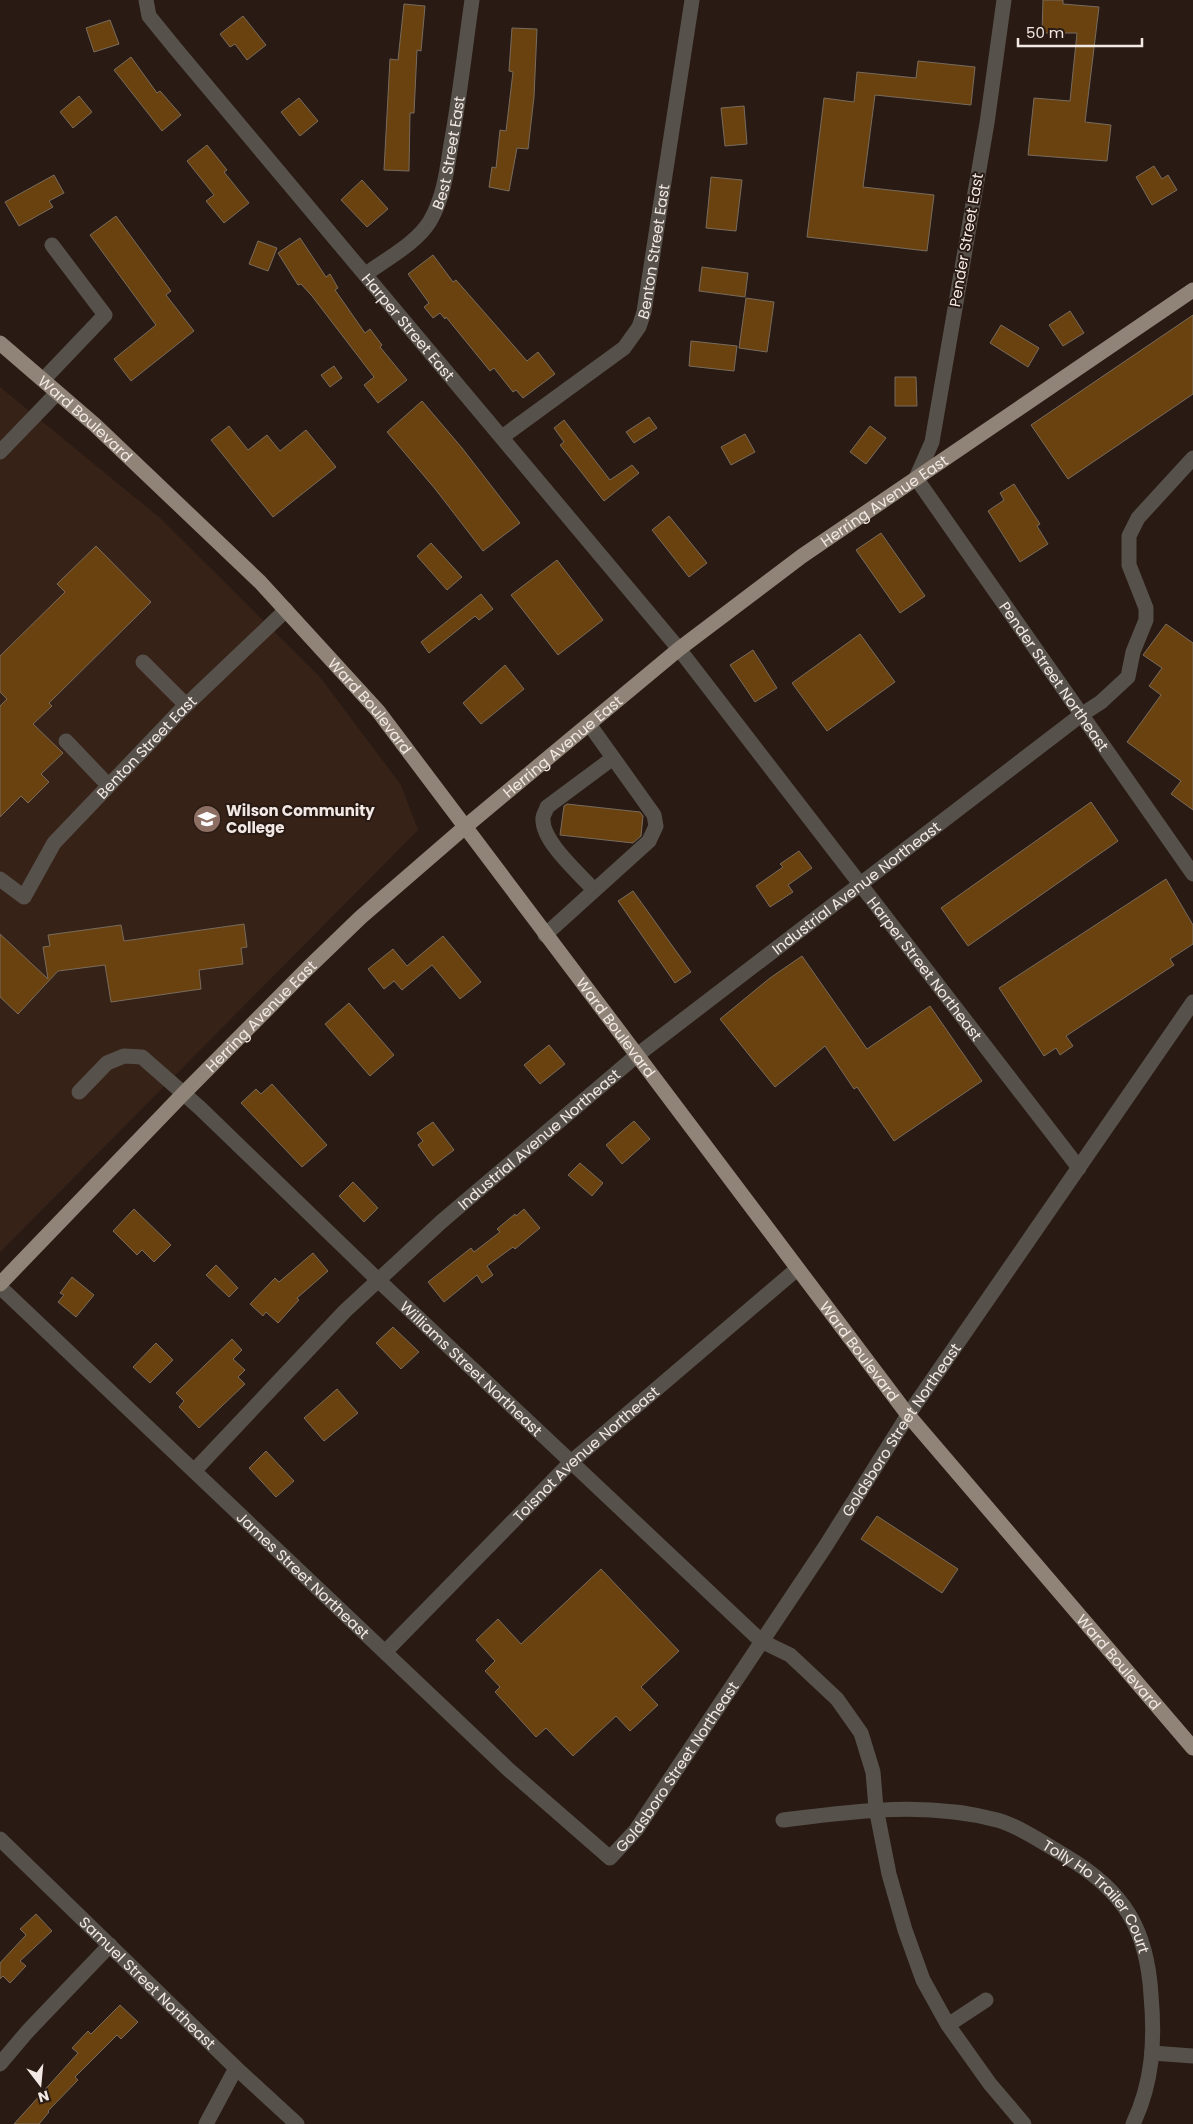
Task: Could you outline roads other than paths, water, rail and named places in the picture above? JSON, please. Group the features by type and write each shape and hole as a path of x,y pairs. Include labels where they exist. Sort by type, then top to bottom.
{"main road":[{"name":"Herring Avenue East","path":"0,1286 184,1092 361,917 589,724 679,650 802,556 1193,290"},
{"name":"Ward Boulevard","path":"0,343 95,425 260,582 378,711 908,1416 1193,1748"}],"street":[{"name":"Harper Street East","path":"146,0 149,16 175,48 679,650"},
{"name":"Best Street East","path":"366,274 418,235 429,222 438,203 444,186 456,118 472,0"},
{"name":"Benton Street East","path":"502,437 624,348 639,327 644,312 692,0"},
{"name":"Pender Street East","path":"916,478 932,442 987,123 1004,0"},
{"path":"43,380 105,315 52,245"},
{"path":"0,452 57,393"},
{"name":"Industrial Avenue Northeast","path":"194,1471 377,1279 636,1056 1081,714 1101,702 1128,677 1133,652 1146,620 1146,608 1129,565 1129,536 1138,518 1193,458"},
{"name":"Pender Street Northeast","path":"916,478 1193,874"},
{"name":"Benton Street East","path":"0,879 24,897 54,843 186,705 286,610"},
{"name":"Harper Street Northeast","path":"679,650 1079,1168"},
{"path":"143,662 186,705"},
{"path":"545,935 648,841 656,826 654,816 589,724"},
{"path":"66,740 108,785"},
{"path":"594,890 550,841 545,830 543,818 547,807 613,758"},
{"name":"Goldsboro Street Northeast","path":"610,1858 636,1830 825,1547 908,1416 1193,1002"},
{"name":"Williams Street Northeast","path":"79,1092 107,1063 124,1056 142,1056 184,1092 377,1279 761,1642"},
{"name":"Toisnot Avenue Northeast","path":"386,1652 570,1462 797,1269"},
{"name":"James Street Northeast","path":"0,1286 509,1770 610,1858"},
{"path":"761,1642 790,1655 837,1699 861,1732 874,1772 876,1808 889,1874 905,1930 923,1980 948,2025 990,2084 1024,2124"},
{"name":"Tolly Ho Trailer Court","path":"783,1820 876,1808 950,1811 999,1820 1042,1842 1103,1881 1132,1917 1149,1964 1152,2003 1150,2077 1133,2124"},
{"name":"Samuel Street Northeast","path":"0,1839 236,2068 297,2124"},
{"path":"0,2064 110,1945"},
{"path":"948,2025 986,2000"},
{"path":"1152,2053 1193,2056"},
{"path":"206,2124 236,2068"}],"place":[{"name":"Wilson Community College","path":"207,819"}]}
